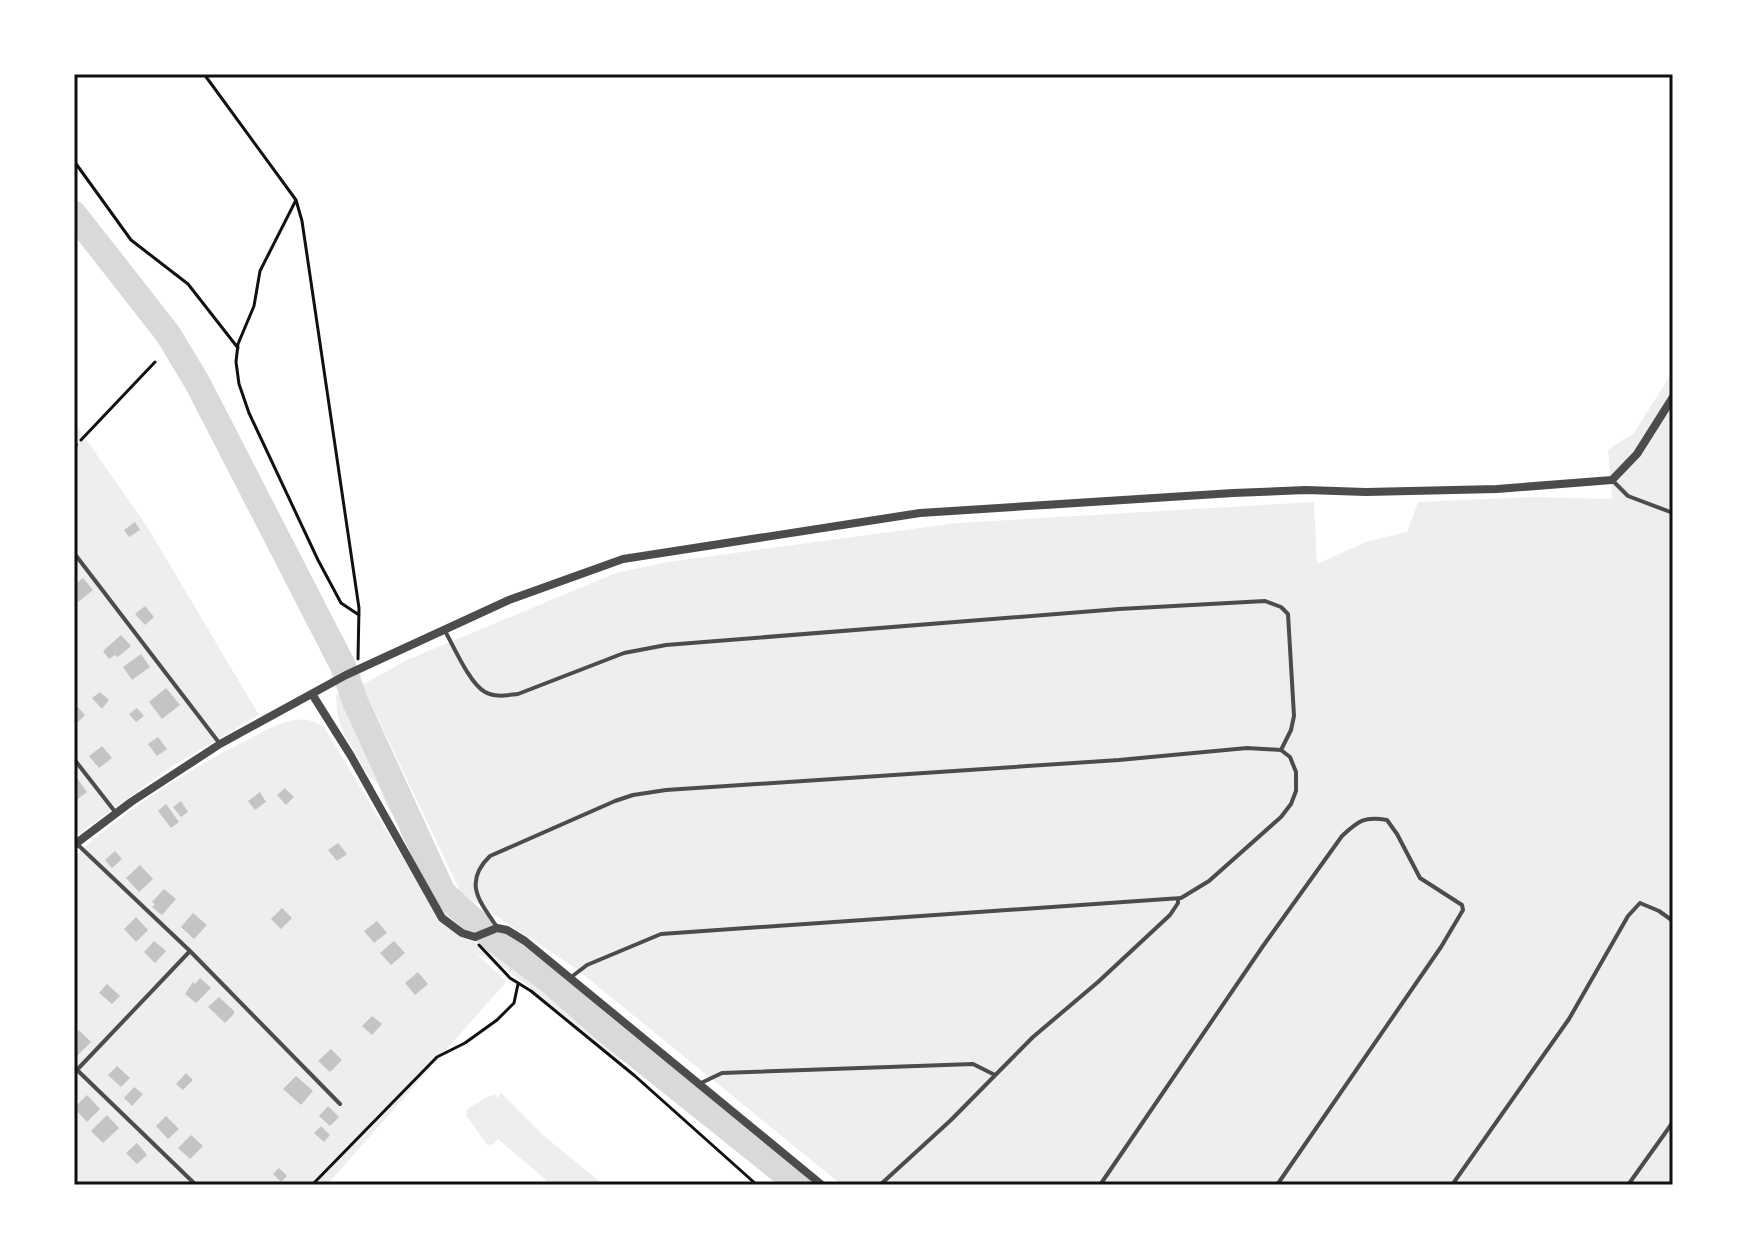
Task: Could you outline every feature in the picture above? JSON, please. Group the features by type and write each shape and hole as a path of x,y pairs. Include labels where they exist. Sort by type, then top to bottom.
{"street":[{"path":"75,844 220,744 358,669 522,595 623,559 891,517 985,508 1233,493 1497,489 1612,480 1637,454 1673,397"},
{"path":"312,694 351,756 442,918 462,933 507,930 525,941 822,1185"}],"lane":[{"path":"1612,480 1628,496 1673,513"},
{"path":"74,553 220,744"},
{"path":"445,631 474,681 485,693 502,696 518,694 624,653 666,645 1119,609 1265,601 1281,607 1288,614 1294,716 1281,750"},
{"path":"486,932 474,885 478,867 490,856 633,795 666,790 1119,760 1247,748 1281,750 1290,757 1296,772 1296,791 1281,817 1209,881 1178,898 661,934 587,965 570,978"},
{"path":"74,759 116,813"},
{"path":"1100,1185 1342,836 1356,823 1370,817 1387,820 1420,878 1462,905 1463,910 1441,947 1277,1185"},
{"path":"75,844 190,951 340,1104"},
{"path":"880,1185 1170,915 1178,898"},
{"path":"1452,1185 1569,1019 1628,916 1640,903 1673,921"},
{"path":"190,951 75,1070 196,1185"},
{"path":"701,1083 722,1073 973,1064 995,1075"},
{"path":"1628,1185 1673,1122"}],"path":[{"path":"204,74 296,200 308,256 359,615 358,669"},
{"path":"74,161 131,240 188,284 238,348"},
{"path":"296,200 260,271 254,306 238,348 239,384 249,413 329,581 341,603 359,615"},
{"path":"75,446 155,362"},
{"path":"486,932 482,951 518,984 635,1076 757,1185"},
{"path":"312,1185 437,1057 465,1043 497,1020 514,1003 518,984"}],"shaded area":[{"path":"1673,371 1673,1185 842,1185 574,967 461,893 362,685 407,660 616,573 668,562 957,523 1314,502 1317,564 1366,542 1407,532 1418,502 1534,497 1612,499 1608,450 1634,433"},
{"path":"74,422 148,528 259,715 174,765 74,837"},
{"path":"357,690 364,699 368,716 399,782 412,799 434,846 451,893 480,913 490,931 557,974 577,997 596,1007 687,1085 727,1111 752,1136 772,1142 790,1169 789,1177 781,1179 750,1153 697,1119 698,1115 670,1099 642,1069 617,1059 544,1003 532,989 497,963 477,954 506,982 327,1185 74,1185 74,857 114,823 180,777 265,730 283,723 311,721 324,727 433,908 428,868 411,853 402,837 400,823 343,732 336,695"},
{"path":"501,1093 543,1135 604,1185 552,1185 498,1139 494,1144 487,1145 466,1115 467,1109 489,1096 496,1095 497,1098"}],"building":[{"path":"135,522 140,530 129,537 124,530"},
{"path":"83,578 93,590 78,602 74,598 74,585"},
{"path":"145,606 154,617 145,625 135,614"},
{"path":"121,635 131,646 118,657 115,655 109,659 103,651"},
{"path":"141,654 150,667 132,680 123,667"},
{"path":"166,688 180,705 162,719 149,702"},
{"path":"100,692 109,700 102,709 92,698"},
{"path":"77,706 85,715 74,726 74,709"},
{"path":"137,708 144,716 136,722 129,714"},
{"path":"158,737 167,749 157,756 148,744"},
{"path":"102,746 112,758 99,768 89,756"},
{"path":"74,774 87,792 74,802"},
{"path":"285,788 294,797 286,805 277,795"},
{"path":"260,792 266,802 255,810 248,801"},
{"path":"181,801 188,812 181,817 173,807"},
{"path":"166,804 179,822 171,828 158,811"},
{"path":"338,843 347,854 337,861 328,850"},
{"path":"115,851 122,859 112,868 105,860"},
{"path":"140,865 153,879 139,892 126,878"},
{"path":"164,889 176,899 162,915 152,907 155,904 152,902"},
{"path":"282,908 292,918 281,929 271,919"},
{"path":"193,913 207,925 194,939 181,927"},
{"path":"136,917 148,930 136,942 124,929"},
{"path":"377,921 387,933 374,943 364,931"},
{"path":"154,941 166,951 155,963 144,952"},
{"path":"394,941 405,953 391,965 380,953"},
{"path":"418,972 428,984 415,995 405,983"},
{"path":"200,978 211,988 196,1003 185,994"},
{"path":"107,984 120,996 112,1004 99,993"},
{"path":"219,997 234,1011 225,1023 208,1007"},
{"path":"372,1016 382,1024 372,1035 362,1026"},
{"path":"79,1030 91,1042 74,1056 74,1036"},
{"path":"331,1049 342,1060 330,1072 318,1061"},
{"path":"117,1066 130,1078 121,1087 108,1075"},
{"path":"186,1073 193,1080 183,1090 176,1084"},
{"path":"296,1076 313,1091 301,1105 283,1089"},
{"path":"134,1087 143,1094 132,1106 124,1098"},
{"path":"87,1095 100,1109 87,1122 74,1108"},
{"path":"328,1106 339,1117 330,1126 319,1116"},
{"path":"107,1115 119,1128 103,1143 91,1131"},
{"path":"166,1116 179,1129 168,1139 156,1126"},
{"path":"321,1126 330,1135 324,1142 314,1133"},
{"path":"191,1135 203,1146 190,1159 178,1148"},
{"path":"137,1143 147,1155 137,1164 126,1153"},
{"path":"279,1168 287,1176 281,1182 273,1174"}],"waterway":[{"path":"74,214 168,334 198,384 343,666 355,701 443,893 494,939 550,981 602,1027 799,1185"}]}
